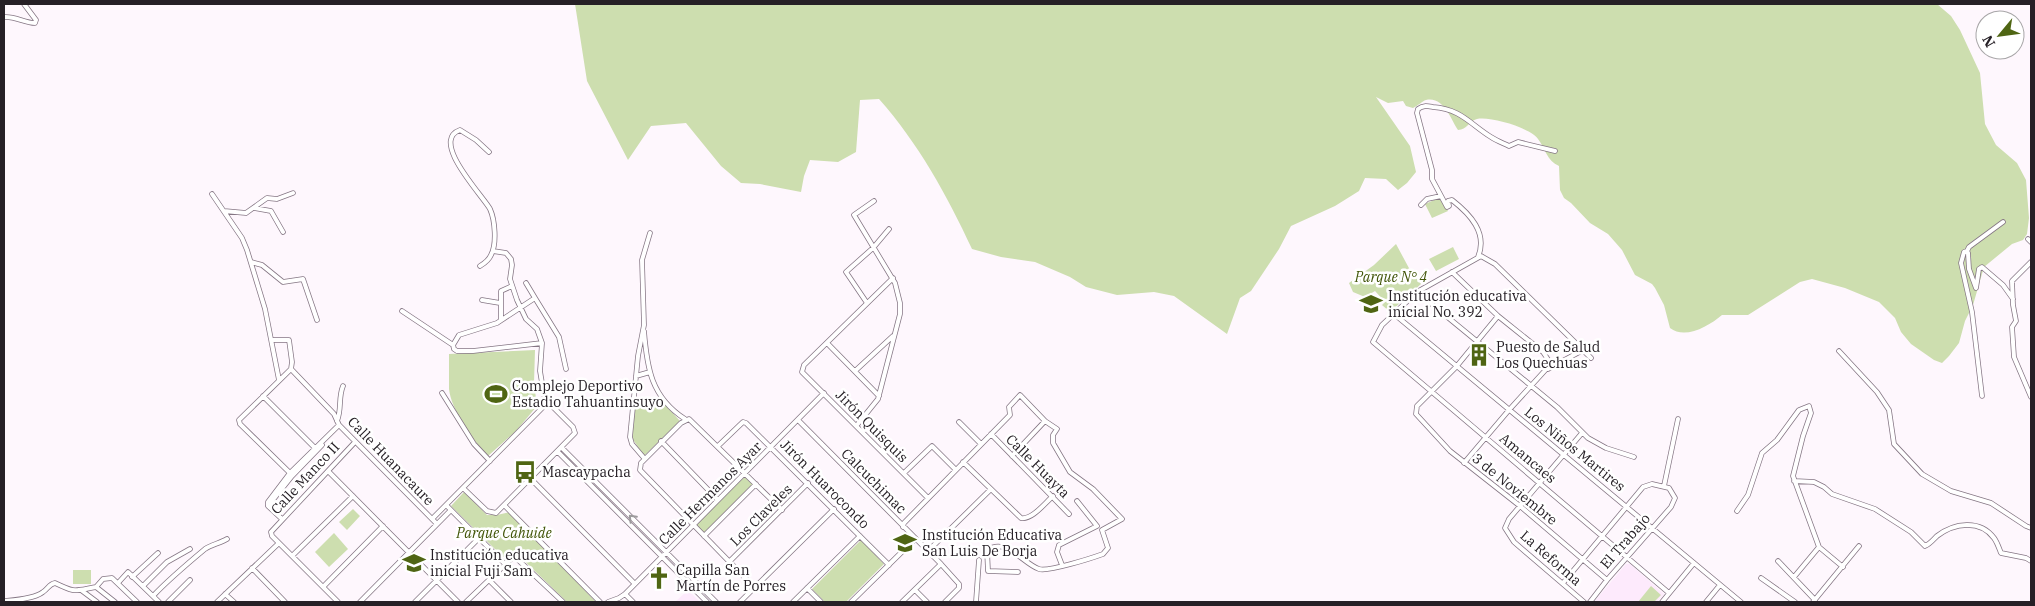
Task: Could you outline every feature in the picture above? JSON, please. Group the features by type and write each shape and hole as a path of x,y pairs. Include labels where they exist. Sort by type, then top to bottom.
{"street":[{"path":"4,17 23,19 31,24 35,23 36,20 24,4"},
{"path":"1478,257 1482,243 1477,228 1468,213 1450,200 1448,207 1432,179 1432,170 1417,113 1422,106 1443,107 1454,112 1472,122 1491,137 1509,146 1518,142 1555,151"},
{"path":"480,266 489,259 493,251 492,214 489,207 465,176 457,161 452,146 454,135 458,130 462,131 489,152"},
{"path":"224,211 246,214 267,198 276,198 293,193"},
{"path":"212,194 242,238 251,262 265,309 279,380"},
{"path":"1421,205 1427,198 1441,196"},
{"path":"856,425 877,402 893,336 899,322 900,303 893,278 854,215 874,201"},
{"path":"254,208 271,212 283,232"},
{"path":"1982,396 1972,312 1961,262 1963,254 1969,247 2003,222"},
{"path":"867,303 846,272 873,248 889,229"},
{"path":"650,233 642,260 644,325 646,354 656,391 677,414 688,419 718,446 782,510"},
{"path":"463,488 490,513 496,513 574,436 575,430 548,402 541,388 542,343 537,329 526,318 520,307 512,286 510,258 504,253 493,251"},
{"path":"1967,251 1969,269 1976,288 1978,269 1982,267 2003,284 2013,299"},
{"path":"1394,314 1417,292 1478,257 1485,257 1495,264 1591,358"},
{"path":"251,262 262,265 284,282 303,279 317,320"},
{"path":"2031,262 2012,281 2016,320 2012,327 2014,357 2031,397"},
{"path":"1452,272 1498,316 1543,352 1550,361 1548,369"},
{"path":"879,396 827,343 893,278"},
{"path":"526,283 559,337 566,369"},
{"path":"501,320 501,291 512,286"},
{"path":"1417,292 1557,407 1582,433 1601,446 1634,457"},
{"path":"453,344 459,334 501,320 535,298"},
{"path":"482,300 500,303"},
{"path":"402,312 453,344 454,349 457,351 542,343"},
{"name":"Amancaes","path":"1394,314 1382,325 1372,342 1400,363 1432,393 1602,534 1669,593"},
{"name":"Los Niños Martires","path":"1394,314 1741,602"},
{"path":"1432,393 1498,316"},
{"path":"644,325 638,356 630,437 632,444 644,458"},
{"path":"854,371 893,336"},
{"path":"272,340 289,340 291,369 238,420 290,473"},
{"name":"Jirón Quisquis","path":"827,343 802,368 802,372 928,498"},
{"path":"1464,462 1531,385 1548,369 1583,350"},
{"path":"1839,351 1877,392 1889,410 1894,444 1922,474 1951,491 1991,503 2031,528"},
{"path":"638,356 646,354"},
{"name":"Calle Huanacaure","path":"291,369 334,414 338,423 355,442 437,524"},
{"path":"636,376 650,372"},
{"path":"268,504 338,423 339,395 343,386"},
{"path":"442,393 474,444 490,461"},
{"name":"3 de Noviembre","path":"1432,393 1417,406 1416,412 1418,417 1450,451 1520,506 1607,580"},
{"name":"Calle Hermanos Ayar","path":"608,602 625,594 824,394"},
{"path":"903,527 904,523 1010,415 1011,411 1009,408 1020,395 1045,421 1057,429 1053,435 1053,443 1070,472 1093,489 1122,519 1102,530 1108,548 1106,552 1079,562 1045,570 1039,569 1009,550 996,546 987,550 988,571 1018,572"},
{"path":"263,396 315,448"},
{"path":"432,519 548,402"},
{"path":"1737,511 1748,494 1762,453 1782,434 1799,410 1808,406 1811,413 1793,470 1794,481 1803,500 1819,547 1842,567"},
{"path":"685,419 644,458 640,470 755,588"},
{"path":"1562,583 1643,488 1652,484 1664,486 1678,419"},
{"name":"Calcuchimac","path":"798,420 941,564 959,586 945,602"},
{"path":"1012,456 1045,421"},
{"name":"Jirón Huarocondo","path":"718,446 743,422 746,423 772,446 889,565"},
{"path":"960,422 981,444"},
{"path":"1520,506 1582,433"},
{"name":"Calle Huayta","path":"991,434 1069,514"},
{"path":"268,504 290,473 324,441"},
{"path":"661,441 718,500"},
{"name":"Calle Manco II","path":"279,543 271,535 271,530 355,442"},
{"path":"904,473 932,446 956,470"},
{"path":"562,448 716,602"},
{"path":"558,452 708,602"},
{"path":"963,462 1018,517 1024,520 1030,517 1053,496"},
{"path":"328,471 458,602"},
{"path":"531,479 635,584"},
{"path":"1794,481 1814,482 1832,494 1852,499 1875,509 1911,532 1925,546 1938,536 1958,527 1971,524 1989,532 1995,539 2001,553 2026,558 2031,561"},
{"name":"Los Claveles","path":"729,562 808,483"},
{"path":"704,536 756,484"},
{"name":"El Trabajo","path":"1590,602 1675,501 1675,495 1669,488 1664,486"},
{"path":"928,551 990,490"},
{"path":"292,556 353,496"},
{"path":"1062,565 1057,552 1059,545 1098,526 1077,501"},
{"path":"268,504 282,519"},
{"path":"446,505 505,564"},
{"path":"504,505 600,602"},
{"name":"La Reforma","path":"1520,506 1509,519 1506,528 1514,542 1584,602"},
{"path":"740,602 834,509"},
{"path":"360,602 451,510"},
{"path":"323,587 383,526"},
{"path":"793,602 860,536"},
{"path":"415,602 479,538"},
{"path":"153,596 173,574 198,557 206,549 227,539"},
{"path":"851,602 915,539"},
{"path":"217,602 279,543 338,602"},
{"path":"1778,562 1794,577 1814,602 1860,546"},
{"path":"1794,577 1819,547"},
{"path":"142,586 167,562 190,549"},
{"path":"132,577 158,553"},
{"path":"466,602 512,557 516,556 563,602"},
{"path":"976,602 979,560"},
{"path":"1662,602 1694,563"},
{"path":"902,602 941,564"},
{"path":"252,568 285,602"},
{"path":"118,584 128,572 159,602"},
{"path":"4,601 40,594 55,582 69,590 81,590 96,587 100,581 109,577 138,602"},
{"path":"1761,578 1795,602"},
{"path":"168,602 190,580"},
{"path":"489,580 511,602"},
{"path":"1706,602 1720,585"},
{"path":"96,587 115,602"},
{"path":"807,588 821,602"},
{"path":"81,590 97,602"},
{"path":"915,590 927,602"},
{"path":"225,594 234,602"},
{"path":"625,594 633,602"}],"shaded area":[{"path":"1626,564 1630,564 1664,594 1657,602 1594,602"},
{"path":"688,590 700,602 675,602"}],"green space":[{"path":"575,4 1937,4 1951,16 1960,30 1980,73 1985,124 1996,145 2017,163 2026,180 2029,218 2027,234 2023,240 2012,244 1984,267 1959,343 1942,363 1934,360 1911,344 1901,332 1895,318 1879,302 1845,288 1812,279 1800,282 1748,315 1722,315 1704,327 1683,333 1670,328 1664,305 1655,288 1652,284 1635,275 1622,250 1608,234 1590,223 1564,198 1560,190 1559,166 1549,158 1534,135 1519,127 1491,119 1474,120 1464,129 1458,130 1446,110 1438,102 1426,100 1413,108 1406,106 1403,101 1388,103 1376,97 1410,146 1416,172 1398,190 1386,179 1365,178 1359,191 1335,206 1291,226 1279,249 1251,291 1240,298 1227,334 1174,296 1154,292 1117,295 1086,287 1070,277 1035,262 1001,257 972,249 931,170 906,133 879,99 860,100 856,152 838,162 810,160 801,192 760,184 741,183 721,166 686,123 651,126 628,160 587,81"},
{"path":"1441,197 1448,211 1432,218 1425,204"},
{"name":"Parque N° 4","path":"1396,244 1410,270 1421,284 1390,312 1382,305 1385,302 1375,291 1365,297 1353,292 1349,283 1374,265"},
{"path":"1453,247 1459,259 1436,271 1429,259"},
{"name":"Complejo Deportivo Estadio Tahuantinsuyo","path":"535,350 534,383 537,406 516,431 488,456 476,443 454,406 449,389 449,354"},
{"path":"660,399 680,421 644,456 632,438 635,406"},
{"path":"744,475 753,484 704,534 695,525"},
{"name":"Parque Cahuide","path":"464,492 487,515 510,512 596,602 567,602 515,552 507,558 503,557 451,506"},
{"path":"353,509 360,516 347,530 339,522"},
{"path":"334,533 348,549 329,567 315,552"},
{"path":"861,540 884,564 846,602 825,602 812,589"},
{"path":"73,570 91,570 91,584 73,584"},
{"path":"1651,586 1661,595 1654,602 1638,602"}],"place":[{"name":"Institución educativa inicial No. 392","path":"1371,304"},
{"name":"Puesto de Salud Los Quechuas","path":"1479,355"},
{"name":"Complejo Deportivo Estadio Tahuantinsuyo","path":"496,394"},
{"name":"Mascaypacha","path":"525,472"},
{"name":"Institución Educativa San Luis De Borja","path":"905,543"},
{"name":"Institución educativa inicial Fuji Sam","path":"414,563"},
{"name":"Capilla San Martín de Porres","path":"659,578"}]}
